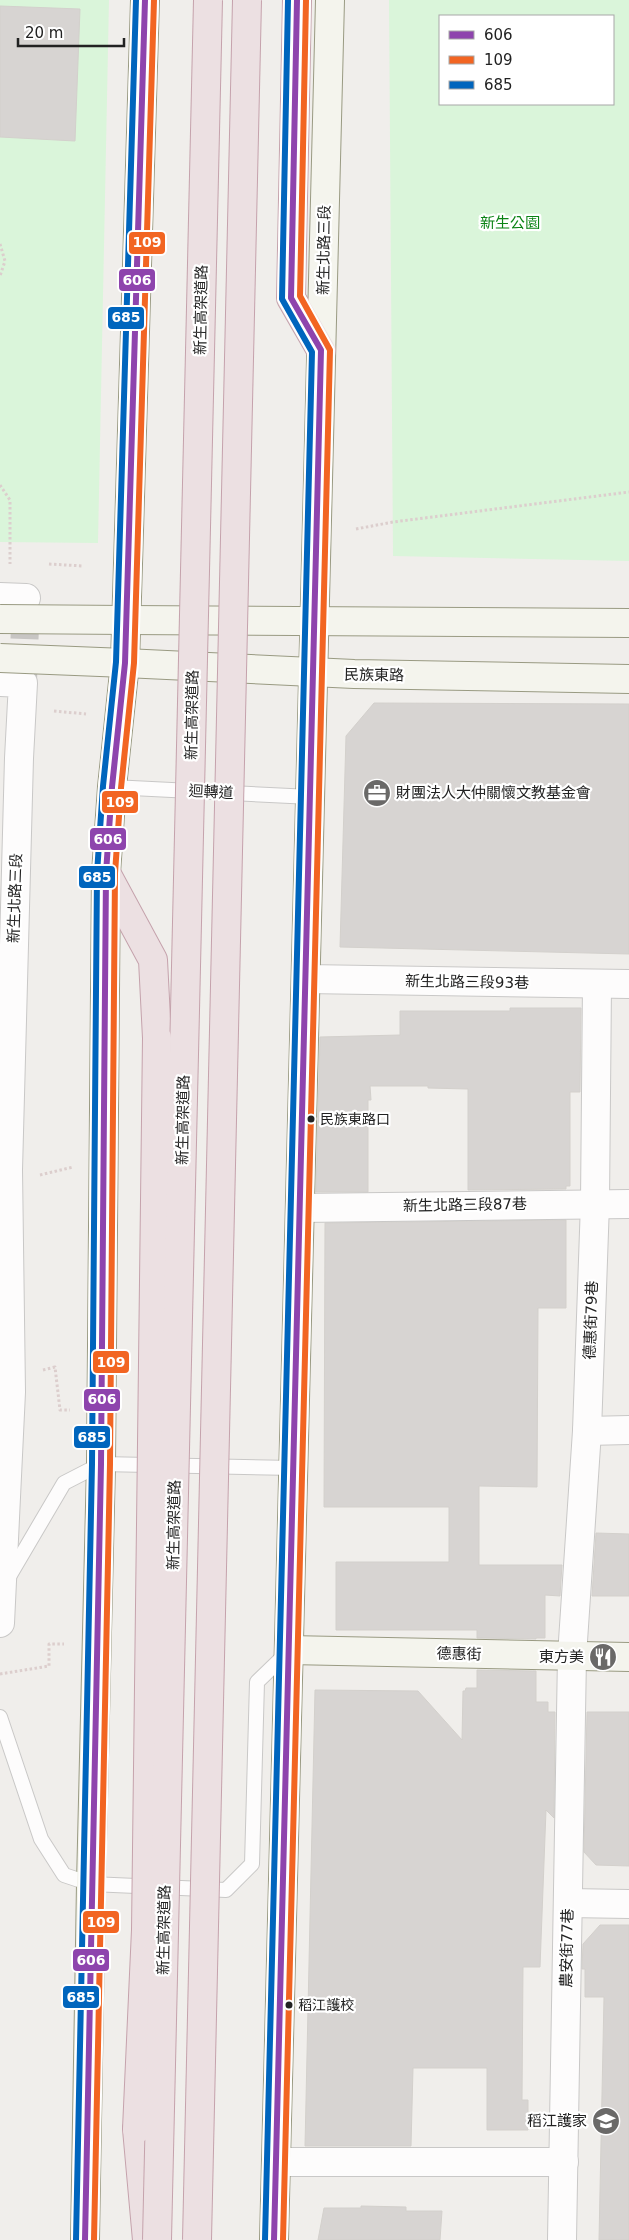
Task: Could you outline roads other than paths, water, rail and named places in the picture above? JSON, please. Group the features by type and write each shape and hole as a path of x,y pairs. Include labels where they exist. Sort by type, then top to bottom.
{"highway":[{"name":"新生高架道路","path":"157,2240 208,0"},
{"path":"197,2240 247,0"},
{"path":"297,0 291,298 322,350"},
{"path":"106,873 153,960 157,1038 146,1930 137,2129 147,2240"}],"street":[{"path":"85,2240 101,1464 106,873 112,787 126,663 145,0"},
{"name":"新生北路三段","path":"274,2240 330,0"},
{"path":"0,619 629,623"},
{"name":"民族東路","path":"0,658 312,673 629,679"},
{"name":"新生北路三段","path":"0,1623 5,1392 4,1169 7,912 12,682"},
{"name":"新生北路三段93巷","path":"306,979 629,984"},
{"name":"德惠街79巷","path":"572,1656 587,1431 595,1203 597,984"},
{"name":"新生北路三段87巷","path":"300,1208 629,1204"},
{"path":"587,1431 629,1430"},
{"name":"德惠街","path":"289,1650 629,1657"},
{"name":"農安街77巷","path":"562,2240 572,1656"},
{"path":"568,1903 629,1904"},
{"path":"276,2162 564,2162"}],"lane":[{"name":"迴轉道","path":"112,787 311,797"},
{"path":"1,1591 64,1484 101,1464 294,1468"},
{"path":"0,1717 41,1839 64,1875 91,1884 226,1890 252,1864 257,1682 289,1650"}],"tunnel":[{"path":"23,681 26,598"}],"place":[{"name":"財團法人大仲關懷文教基金會","path":"377,793"},
{"name":"民族東路口","path":"311,1119"},
{"name":"東方美","path":"603,1657"},
{"name":"稻江護校","path":"289,2005"},
{"name":"稻江護家","path":"606,2121"}],"park label":[{"name":"新生公園","path":"510,223"}]}
